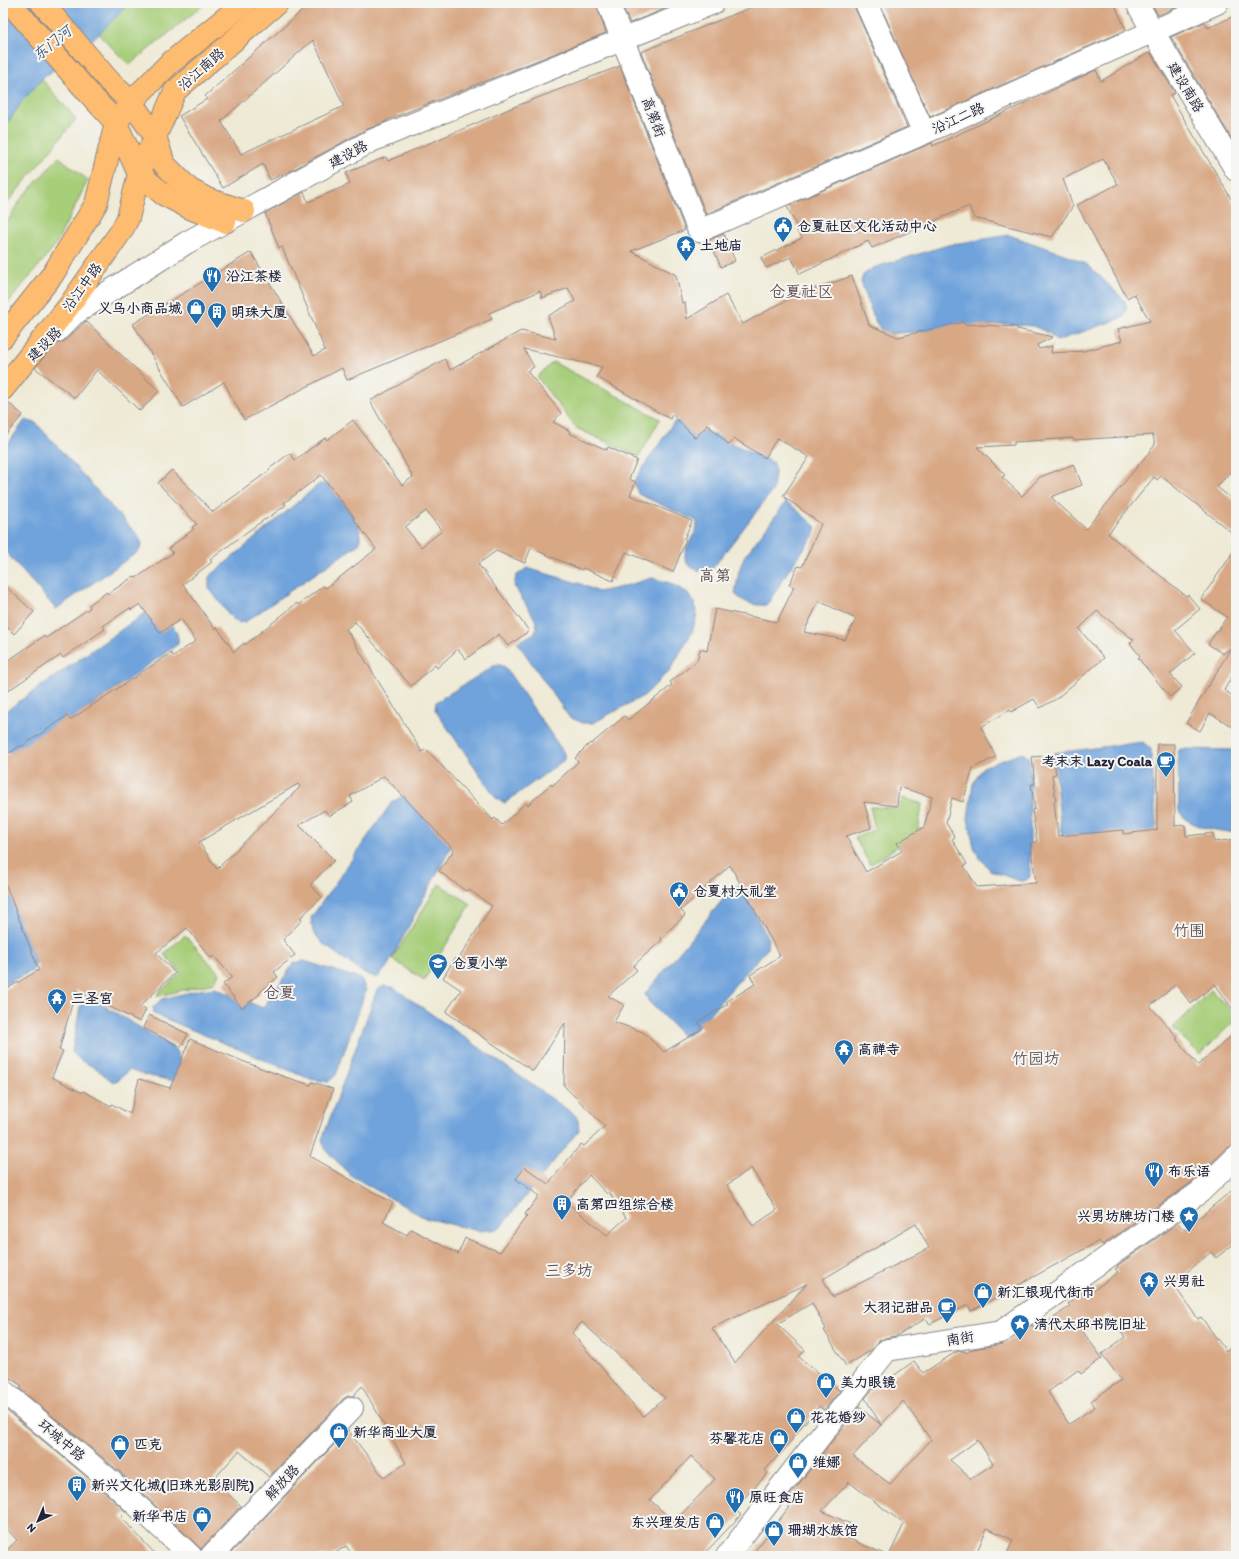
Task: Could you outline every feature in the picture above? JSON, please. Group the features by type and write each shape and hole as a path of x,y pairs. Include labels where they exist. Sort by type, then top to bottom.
{"main road":[{"path":"10,3 116,123 140,174 163,194 190,208 225,222"},
{"path":"42,3 110,82 131,102 155,136 164,164 189,189 207,199 244,211"},
{"name":"沿江南路","path":"116,123 131,102 168,64 244,3"},
{"name":"沿江南路","path":"140,174 175,91 277,3"},
{"path":"3,337 53,274 96,204 116,123"},
{"name":"沿江中路","path":"3,388 20,369 69,306 122,230 128,218 140,174"}],"street":[{"name":"高第街","path":"608,3 624,39 699,231"},
{"name":"建设路","path":"20,369 74,314 186,243 372,141 713,3"},
{"path":"866,3 924,133"},
{"name":"建设南路","path":"1137,3 1236,170"},
{"name":"沿江二路","path":"699,231 1217,3"},
{"name":"南街","path":"727,1556 887,1350 1001,1332 1200,1192 1236,1157"},
{"name":"环城中路","path":"3,1391 112,1482 191,1556"},
{"name":"解放路","path":"211,1556 352,1408"}],"green space":[{"path":"130,3 206,3 129,65 99,34"},
{"path":"42,79 76,119 3,208 3,130 22,101"},
{"path":"59,157 88,180 55,246 3,309 3,229 21,199"},
{"path":"553,362 660,419 639,457 576,428 537,377"},
{"path":"903,798 922,804 918,833 870,865 855,838 875,829 870,807 899,808"},
{"path":"439,884 471,904 424,980 392,959"},
{"path":"185,935 219,973 214,983 158,996 157,994 181,973 164,954"},
{"path":"1211,990 1236,1016 1236,1019 1200,1055 1173,1028"}],"water":[{"name":"东门河","path":"3,3 130,3 99,34 42,79 22,101 3,130"},
{"path":"1009,235 1064,254 1088,265 1124,300 1127,308 1124,317 1057,341 1049,333 1033,326 1006,324 888,334 882,331 875,321 861,282 863,275 873,268 948,245"},
{"path":"25,420 36,423 139,537 142,544 139,551 56,609 3,549 3,451"},
{"path":"684,421 774,463 775,472 773,490 712,569 705,571 699,571 688,565 685,556 688,545 696,529 697,521 638,494 634,481 674,422"},
{"path":"319,484 328,484 357,521 360,530 360,543 245,622 238,623 229,615 209,588 209,577"},
{"path":"786,502 816,527 814,535 788,571 767,605 758,605 742,600 735,594 739,571 744,557"},
{"path":"527,568 581,584 598,592 652,578 670,583 686,592 694,602 697,615 692,632 670,670 645,695 593,723 583,723 569,717 517,642 535,633 537,627 535,619 514,586 516,576"},
{"path":"157,608 175,629 178,644 25,753 3,751 3,713 145,613"},
{"path":"497,664 505,667 564,753 564,760 505,803 497,799 435,710 436,702"},
{"path":"1143,742 1151,749 1156,826 1155,831 1145,836 1062,837 1053,757 1054,753"},
{"path":"1181,749 1236,750 1236,833 1204,828 1190,822 1179,811 1178,751"},
{"path":"1022,753 1028,757 1030,766 1030,877 1025,881 1019,881 990,870 979,857 974,847 968,818 973,784 983,767"},
{"path":"403,796 452,845 387,967 377,978 362,972 323,944 313,931 311,918 392,802"},
{"path":"3,871 36,962 32,971 3,985"},
{"path":"734,886 741,887 768,939 767,949 695,1030 688,1035 683,1036 649,1002 645,994"},
{"path":"304,961 361,979 366,990 336,1075 328,1082 310,1079 154,1014 153,1007 162,999 199,990 215,988 263,1008 294,963"},
{"path":"384,986 393,987 575,1115 578,1120 579,1130 499,1229 479,1231 425,1218 350,1175 326,1150 322,1140 377,990"},
{"path":"86,999 93,999 174,1048 179,1057 180,1064 174,1081 129,1070 120,1079 113,1082 97,1069 80,1060 72,1052 80,1007"}],"building":[{"path":"311,3 596,3 606,33 387,120 270,180 263,164 223,188 179,116 207,99 205,96","holes":["313,40 344,106 241,154 221,121"]},
{"path":"621,3 679,3 630,23"},
{"path":"762,3 854,3 907,127 706,214 641,52"},
{"path":"891,3 1114,3 1126,30 930,117 881,7"},
{"path":"1151,3 1186,3 1158,15"},
{"path":"1236,15 1236,146 1171,37 1205,22 1208,28"},
{"path":"1150,52 1175,93 1170,95 1236,207 1236,465 1217,487 1236,502 1236,536 1161,476 1157,480 1154,477 1108,534 1186,596 1188,595 1200,609 1175,630 1195,653 1170,674 1182,687 1170,697 1138,658 1140,656 1130,643 1134,640 1097,611 1079,629 1104,658 1056,699 1040,708 1034,699 1011,712 1010,710 981,727 996,757 973,768 963,802 952,798 946,823 955,837 952,839 967,864 964,866 977,887 1036,883 1030,843 1037,842 1032,810 1035,809 1031,784 1035,784 1032,757 1053,755 1056,774 1052,775 1056,801 1054,801 1058,836 1123,830 1123,834 1157,830 1157,744 1174,744 1175,826 1185,825 1186,836 1213,833 1214,842 1236,839 1236,858 1233,859 1236,883 1236,1014 1215,984 1191,1004 1176,984 1150,1006 1178,1038 1176,1039 1198,1065 1236,1032 1236,1145 1227,1148 1192,1182 1102,1245 1099,1241 971,1311 968,1305 930,1324 925,1319 896,1336 885,1338 878,1342 870,1351 846,1366 824,1330 826,1329 812,1303 777,1324 805,1350 799,1357 840,1391 824,1410 819,1406 792,1438 793,1439 765,1470 768,1473 734,1509 741,1515 702,1556 353,1556 346,1546 331,1556 228,1556 348,1430 384,1478 406,1463 362,1386 353,1396 348,1396 343,1399 269,1477 239,1451 213,1480 241,1506 201,1549 120,1472 20,1389 22,1386 3,1373 3,1097 8,1087 3,1084 3,991 39,970 3,878 3,757 20,746 21,747 67,716 70,720 171,653 173,656 196,641 181,619 160,633 140,604 131,610 130,608 103,626 105,629 63,658 61,655 3,694 3,664 44,636 46,638 90,608 89,605 107,592 108,594 134,576 136,578 173,553 169,548 194,529 192,527 197,524 158,483 172,470 213,512 270,470 269,469 290,453 295,460 325,438 327,440 353,420 402,485 413,477 370,401 445,359 450,370 521,331 556,339 548,316 575,301 568,288 542,298 540,291 489,313 492,319 347,380 342,368 244,420 224,382 183,407 133,324 251,252 314,356 325,350 282,247 279,248 265,213 304,192 308,202 350,184 346,173 386,157 388,161 514,107 620,66 685,230 631,251 676,275 682,303 685,302 687,319 726,295 743,324 794,296 852,276 869,325 898,337 963,322 964,324 1017,327 1017,329 1053,337 1037,345 1039,349 1052,346 1051,353 1084,351 1122,341 1118,329 1150,321 1134,294 1127,298 1077,205 1118,184 1103,159 1063,179 1073,206 1052,237 974,218 969,206 872,248 868,241 800,274 791,257 766,268 761,258 802,238 787,206 932,143 933,146 1096,70 1101,81","holes":["524,349 602,367 597,377 670,419 672,414 695,438 708,425 729,445 735,439 765,458 777,438 809,457 783,496 821,524 802,567 798,566 789,585 794,587 777,622 715,609 707,651 700,649 697,661 670,682 672,685 628,720 625,716 591,744 590,743 575,758 578,762 552,786 551,784 528,805 526,803 502,825 495,818 493,820 426,749 422,752 346,629 355,622 411,686 435,665 437,668 458,649 466,659 499,634 508,646 529,631 478,564 496,551 525,563 531,548 582,570 583,568 613,581 626,552 673,572 686,540 684,539 692,521 630,495 636,482 629,479 637,460 608,447 607,450 569,433 570,431 553,422 561,413 527,371 534,367","1153,435 1155,445 1086,529 1051,497 1082,485 1074,464 1040,477 1022,496 1002,477 1005,475 977,447 1014,445 1014,442","321,475 354,517 353,518 376,549 326,588 323,586 298,605 297,603 245,645 244,643 234,652 217,627 215,629 183,584 212,562 210,560 286,505 284,503","426,511 442,531 421,547 405,527","819,601 856,619 845,640 804,632","384,776 454,850 439,871 466,891 468,889 492,906 458,960 455,958 443,978 461,990 446,1012 533,1071 565,1023 564,1086 605,1126 584,1146 581,1144 548,1184 525,1167 516,1179 539,1196 525,1214 527,1216 500,1252 465,1238 458,1254 411,1229 407,1235 383,1222 393,1203 310,1156 333,1089 312,1082 311,1085 285,1077 190,1039 170,1088 139,1079 130,1114 83,1091 82,1093 52,1077 63,1051 59,1050 76,990 140,1022 146,1009 140,1006 175,973 156,953 187,928 211,958 214,956 232,977 223,984 242,1008 260,994 259,993 278,977 274,972 295,955 283,940 302,920 300,918 322,897 310,885 334,860 299,825 325,810 329,816 353,802 350,796","298,784 300,787 217,869 199,842","899,787 932,797 924,827 897,843 902,851 866,872 846,836 871,828 864,802 897,806","730,865 780,956 750,975 755,984 726,1002 728,1004 698,1022 702,1029 664,1052 643,1032 614,1022 624,1005 608,996 637,970 633,966 662,940 661,938 685,915 681,910","751,1168 777,1210 753,1226 727,1185","589,1175 607,1194 609,1192 626,1218 607,1235 566,1202","916,1224 929,1248 833,1297 823,1279","807,1284 735,1363 712,1328","582,1322 665,1398 643,1416 572,1333","691,1456 715,1479 674,1522 650,1500"]},
{"path":"724,234 735,261 721,267 709,240"},
{"path":"86,321 159,391 140,411 97,370 75,398 35,368 55,343 61,343 66,340"},
{"path":"3,401 6,401 23,415 3,438"},
{"path":"1236,548 1236,670 1224,690 1236,698 1236,729 1210,713 1200,731 1186,723 1231,648 1223,654 1208,644 1227,617 1201,599"},
{"path":"3,584 34,612 14,634 3,623"},
{"path":"149,1015 188,1034 181,1047 143,1028"},
{"path":"1236,1187 1236,1242 1216,1258 1211,1252 1173,1284 1198,1319 1201,1317 1226,1351 1236,1343 1236,1556 1006,1556 1013,1540 987,1528 975,1556 889,1556 751,1556 793,1502 788,1498 859,1407 881,1425 865,1398 873,1389 874,1390 914,1361 923,1373 956,1352 964,1351 966,1353 972,1349 1003,1344 1032,1325 1036,1331 1070,1306 1068,1304 1090,1287 1093,1291 1118,1272 1115,1269 1118,1267 1117,1266 1178,1223 1184,1230","holes":["1108,1314 1125,1337 1102,1354 1121,1380 1091,1401 1095,1407 1069,1424 1048,1392 1078,1370 1081,1374 1102,1358 1083,1332","903,1401 931,1440 890,1484 853,1456","978,1440 993,1464 971,1479 950,1460","849,1482 904,1524 889,1556 847,1538 853,1525 822,1511"]},
{"path":"7,1411 104,1491 126,1512 121,1517 157,1556 3,1556 3,1554 17,1540 3,1525 3,1415"}],"place":[{"name":"仓夏社区文化活动中心","path":"783,243"},
{"name":"土地庙","path":"686,262"},
{"name":"沿江茶楼","path":"212,293"},
{"name":"义乌小商品城","path":"196,325"},
{"name":"明珠大厦","path":"217,329"},
{"name":"考末末 Lazy Coala","path":"1166,778"},
{"name":"仓夏村大礼堂","path":"679,908"},
{"name":"仓夏小学","path":"438,980"},
{"name":"三圣宫","path":"57,1015"},
{"name":"高禅寺","path":"844,1066"},
{"name":"布乐语","path":"1154,1188"},
{"name":"高第四组综合楼","path":"562,1221"},
{"name":"兴男坊牌坊门楼","path":"1189,1233"},
{"name":"兴男社","path":"1149,1298"},
{"name":"新汇银现代街市","path":"983,1309"},
{"name":"大羽记甜品","path":"947,1324"},
{"name":"清代太邱书院旧址","path":"1020,1341"},
{"name":"美力眼镜","path":"826,1399"},
{"name":"花花婚纱","path":"796,1434"},
{"name":"新华商业大厦","path":"339,1449"},
{"name":"芬馨花店","path":"779,1455"},
{"name":"匹克","path":"120,1461"},
{"name":"维娜","path":"798,1479"},
{"name":"新兴文化城(旧珠光影剧院)","path":"77,1502"},
{"name":"原旺食店","path":"735,1514"},
{"name":"新华书店","path":"202,1533"},
{"name":"东兴理发店","path":"715,1539"},
{"name":"珊瑚水族馆","path":"774,1547"}],"district":[{"name":"仓夏社区","path":"801,291"},
{"name":"高第","path":"715,575"},
{"name":"竹围","path":"1189,930"},
{"name":"仓夏","path":"279,992"},
{"name":"竹园坊","path":"1036,1058"},
{"name":"三多坊","path":"569,1270"}]}
